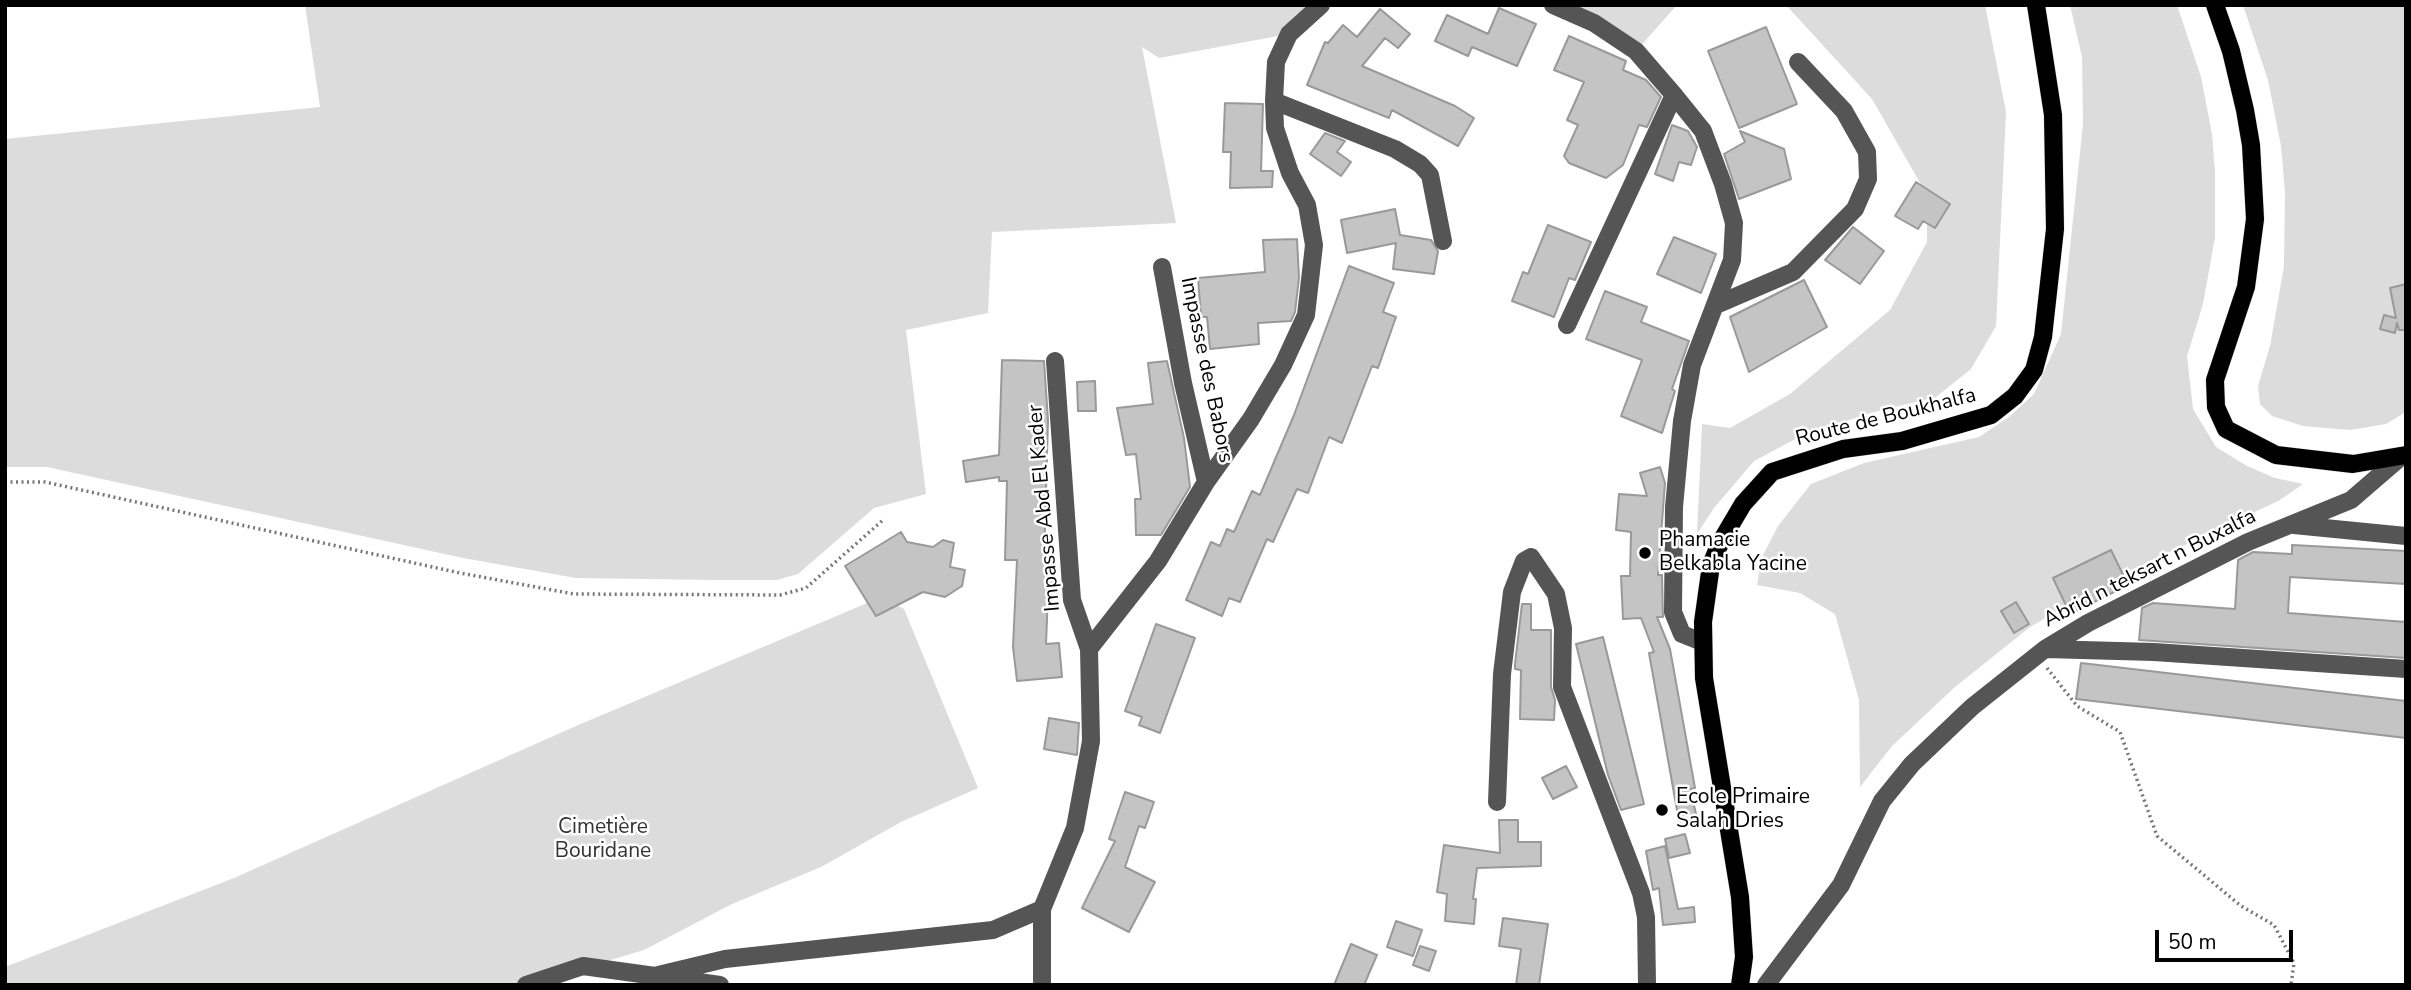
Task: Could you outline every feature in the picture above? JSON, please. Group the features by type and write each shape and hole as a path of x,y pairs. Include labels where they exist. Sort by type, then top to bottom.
{"main road":[{"name":"Route de Boukhalfa","path":"1740,985 1744,957 1740,897 1706,703 1702,642 1705,595 1720,542 1742,504 1772,472 1843,449 1902,441 1991,415 2015,396 2034,370 2043,337 2055,229 2053,115 2036,5"},
{"path":"2214,5 2231,51 2245,110 2251,145 2255,219 2246,287 2215,380 2216,407 2226,429 2276,455 2353,464 2404,456"}],"street":[{"path":"1089,649 1158,561 1206,482 1251,419 1283,365 1306,315 1314,245 1307,205 1290,173 1275,128 1274,101 1276,62 1289,34 1321,5"},
{"path":"1553,5 1594,23 1636,51 1674,95 1703,131 1734,223 1732,260 1692,365 1682,421 1674,507 1674,612 1682,634 1702,642"},
{"path":"1716,305 1793,272 1855,208 1868,179 1867,152 1844,111 1798,62"},
{"path":"1567,325 1674,95"},
{"path":"1274,101 1395,149 1420,164 1430,175 1443,241"},
{"name":"Impasse des Babors","path":"1162,267 1183,383 1206,482"},
{"name":"Impasse Abd El Kader","path":"1042,909 1075,828 1085,786 1091,741 1089,649 1072,600 1055,361"},
{"name":"Abrid n teksart n Buxalfa","path":"1766,985 1841,885 1882,801 1912,764 1972,707 2041,652 2129,601 2351,499 2404,456"},
{"path":"2290,525 2406,536"},
{"path":"1497,802 1502,674 1513,592 1524,561 1531,557 1556,594 1563,628 1562,687 1641,893 1646,917 1647,985"},
{"path":"2041,652 2154,652 2406,669"},
{"path":"654,976 725,959 993,930 1042,909 1042,985"},
{"path":"526,985 583,966 720,985"}],"path":[{"path":"5,482 45,482 460,573 574,594 779,595 806,588 883,520"},
{"path":"2041,652 2077,706 2120,732 2157,836 2241,906 2274,925 2294,963 2291,985"}],"green space":[{"path":"305,5 1321,5 1289,34 1159,58 1142,47 1176,223 992,232 988,313 906,330 926,494 874,508 798,574 777,580 717,580 576,578 463,558 47,467 5,467 5,139 320,107"},
{"path":"1553,5 1677,5 1636,51"},
{"path":"1786,5 1985,5 2006,112 1996,326 1971,369 1936,397 1870,413 1801,436 1754,461 1714,508 1697,534 1702,424 1730,428 1790,394 1890,310 1927,242 1927,195 1872,99"},
{"path":"2070,5 2177,5 2201,77 2212,134 2215,173 2215,237 2203,304 2187,356 2193,409 2216,447 2247,466 2275,478 2303,484 2280,500 2117,577 2030,627 1955,687 1892,746 1860,787 1859,700 1835,614 1800,593 1757,585 1761,559 1778,526 1811,484 1864,463 1979,437 2009,417 2034,394 2061,334 2083,124 2082,57"},
{"path":"2243,5 2406,5 2406,412 2386,424 2350,430 2303,426 2272,416 2260,404 2258,386 2270,346 2284,266 2285,193 2281,146 2268,80"},
{"name":"Cimetière Bouridane","path":"872,601 889,601 904,609 978,788 901,822 821,867 732,904 644,950 526,985 5,985 5,967 234,878 576,726"}],"building":[{"path":"1499,8 1536,24 1517,66 1472,47 1468,56 1435,41 1447,15 1488,34"},
{"path":"1380,9 1410,34 1398,48 1385,38 1362,66 1455,106 1474,118 1458,146 1392,110 1389,118 1307,85 1325,42 1328,43 1343,25 1357,37"},
{"path":"1766,27 1797,104 1739,128 1708,51"},
{"path":"1569,36 1626,61 1623,70 1646,80 1661,97 1647,127 1639,125 1623,165 1606,178 1569,163 1564,156 1578,125 1567,120 1584,82 1554,70"},
{"path":"1225,103 1263,104 1261,171 1273,171 1272,187 1230,188 1231,152 1223,152"},
{"path":"1672,125 1688,131 1697,147 1691,165 1679,162 1673,181 1655,174"},
{"path":"1740,131 1784,149 1791,179 1739,199 1724,154 1745,142"},
{"path":"1325,133 1345,141 1337,152 1351,162 1341,176 1310,154"},
{"path":"1916,182 1950,204 1935,228 1923,221 1918,229 1895,216"},
{"path":"1395,209 1400,235 1431,240 1438,251 1434,274 1393,269 1396,243 1347,253 1341,220"},
{"path":"1548,225 1591,242 1575,280 1569,278 1554,317 1512,301 1523,272 1528,274"},
{"path":"1853,227 1884,251 1860,284 1825,260"},
{"path":"1674,237 1716,254 1701,293 1657,274"},
{"path":"1297,239 1299,278 1295,312 1291,321 1258,323 1259,344 1210,349 1207,317 1201,317 1198,278 1265,272 1263,240"},
{"path":"1349,266 1394,283 1383,312 1396,317 1378,368 1372,366 1342,443 1329,437 1308,493 1297,489 1273,542 1267,539 1240,602 1229,598 1222,616 1186,600 1211,542 1220,546 1227,529 1234,532 1252,491 1260,495 1294,415"},
{"path":"1804,280 1827,327 1749,372 1730,317"},
{"path":"2406,284 2406,330 2399,330 2397,323 2395,333 2380,329 2384,315 2396,318 2390,288"},
{"path":"1605,291 1647,307 1641,322 1689,341 1672,389 1675,391 1662,433 1621,416 1642,360 1586,339"},
{"path":"1002,360 1044,361 1048,420 1044,563 1054,563 1053,594 1048,594 1046,644 1059,643 1062,677 1017,681 1013,647 1017,560 1005,560 1007,481 999,481 999,477 966,482 963,461 999,455"},
{"path":"1167,361 1184,438 1190,487 1161,535 1136,535 1135,499 1141,499 1136,454 1126,455 1117,408 1153,404 1148,363"},
{"path":"1095,381 1096,411 1078,411 1077,382"},
{"path":"1660,467 1665,483 1658,575 1662,575 1663,617 1657,617 1670,649 1695,788 1690,789 1698,822 1680,827 1649,653 1654,652 1641,618 1623,619 1621,576 1630,576 1631,532 1616,530 1619,494 1647,496 1640,473"},
{"path":"901,532 907,542 933,547 943,540 954,543 950,567 965,570 962,586 945,597 923,592 876,616 845,566"},
{"path":"2292,545 2406,551 2406,584 2290,577 2288,613 2406,622 2406,658 2139,640 2142,608 2153,603 2235,609 2238,560 2253,552 2292,554"},
{"path":"2111,550 2128,585 2070,614 2053,578"},
{"path":"2016,602 2029,624 2014,633 2001,611"},
{"path":"1522,604 1531,604 1531,630 1551,630 1554,720 1520,719 1521,670 1515,669 1515,664"},
{"path":"1156,624 1195,638 1160,733 1139,725 1142,717 1125,711"},
{"path":"1603,637 1644,804 1621,810 1608,775 1576,644"},
{"path":"2081,663 2406,701 2406,738 2076,699"},
{"path":"1049,718 1079,723 1077,755 1044,749"},
{"path":"1566,766 1577,787 1553,799 1542,778"},
{"path":"1125,792 1154,802 1145,828 1139,826 1125,867 1155,882 1129,932 1082,908 1115,841 1109,839"},
{"path":"1499,820 1518,820 1518,842 1541,842 1541,866 1477,868 1473,899 1476,899 1474,924 1445,921 1447,894 1437,892 1444,845 1500,853"},
{"path":"1685,834 1690,853 1669,858 1665,839"},
{"path":"1665,846 1678,909 1694,907 1695,922 1663,925 1659,888 1653,890 1646,851"},
{"path":"1503,918 1548,924 1539,985 1516,985 1521,949 1499,946"},
{"path":"1396,921 1422,930 1413,956 1387,947"},
{"path":"1351,944 1377,955 1364,985 1334,985"},
{"path":"1420,946 1436,951 1429,971 1413,965"}],"place":[{"name":"Phamacie Belkabla Yacine","path":"1645,553"},
{"name":"Ecole Primaire Salah Dries","path":"1662,810"}]}
